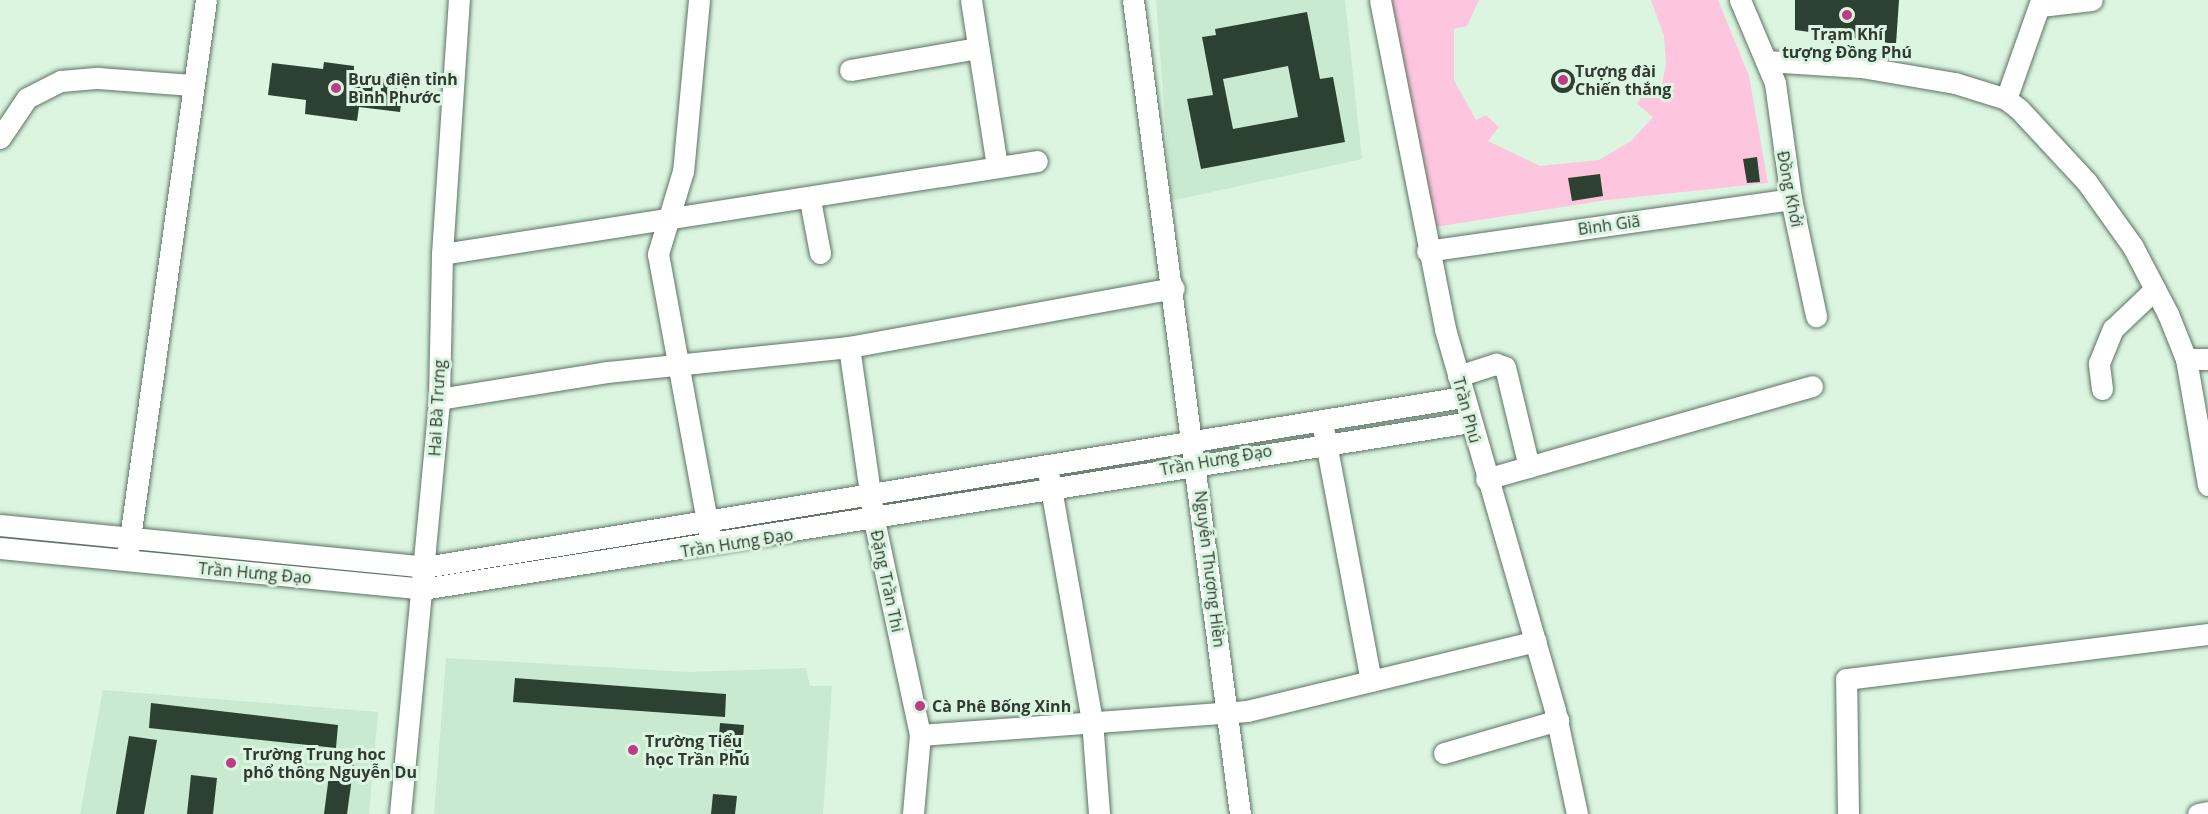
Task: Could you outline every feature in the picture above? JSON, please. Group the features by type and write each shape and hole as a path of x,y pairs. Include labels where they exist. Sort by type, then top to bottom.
{"street":[{"path":"127,561 192,86 206,0"},
{"name":"Hai Bà Trưng","path":"400,814 439,399 441,255 459,0"},
{"path":"699,0 683,171 658,254 712,547"},
{"path":"971,0 997,166"},
{"name":"Nguyễn Thượng Hiền","path":"1133,0 1194,438 1240,814"},
{"name":"Trần Phú","path":"1380,0 1427,251 1463,397 1558,720 1577,814"},
{"name":"Đồng Khởi","path":"1740,0 1775,83 1791,199 1816,316"},
{"path":"2006,99 2040,3 2092,0"},
{"path":"850,70 978,48"},
{"path":"1766,61 1862,67 1955,83 2006,99 2086,181 2155,289 2186,359 2208,485"},
{"path":"0,138 27,98 61,81 98,78 192,86"},
{"path":"441,255 810,200 997,166 1037,161"},
{"name":"Bình Giã","path":"1427,251 1791,199"},
{"path":"810,200 820,253"},
{"path":"439,399 607,372 680,367 849,347 1174,288"},
{"path":"2102,388 2099,363 2113,329 2155,289"},
{"name":"Đặng Trần Thi","path":"849,347 874,520 920,735 913,814"},
{"path":"2186,359 2208,359"},
{"path":"1458,376 1496,364 1505,367 1529,467"},
{"path":"1486,479 1812,387"},
{"path":"0,525 129,540 425,567 706,524 1194,438 1463,397"},
{"path":"1322,418 1371,680"},
{"name":"Trần Hưng Đạo","path":"0,548 422,589 712,547 1051,490 1197,462 1325,441 1470,422"},
{"path":"1047,465 1092,720 1099,814"},
{"path":"1848,814 1846,679 2208,634"},
{"path":"920,735 1092,720 1228,713 1536,641"},
{"path":"1444,753 1558,720"},
{"path":"2198,814 2208,812"}],"shaded area":[{"path":"1156,0 1345,0 1362,159 1171,201"},
{"path":"1386,0 1479,0 1467,26 1454,29 1454,80 1476,120 1486,115 1499,127 1488,141 1540,166 1599,160 1631,141 1653,117 1637,104 1646,89 1660,94 1666,64 1664,36 1651,0 1718,0 1749,76 1768,183 1607,200 1428,228"},
{"name":"Trường Tiểu học Trần Phú","path":"446,658 688,672 806,668 810,686 832,686 823,814 434,814"},
{"name":"Trường Trung học phổ thông Nguyễn Du","path":"103,690 378,712 369,814 80,814"}],"building":[{"name":"Trạm Khí tượng Đồng Phú","path":"1795,0 1899,0 1896,44 1795,30"},
{"path":"1307,12 1320,79 1333,77 1345,142 1201,169 1187,99 1213,95 1202,37 1216,35 1215,29","holes":["1288,66 1298,117 1233,129 1223,79"]},
{"name":"Bưu điện tỉnh Bình Phước","path":"324,62 354,66 354,75 404,81 400,112 359,107 357,121 305,114 306,100 268,95 272,63 323,69"},
{"name":"Tượng đài Chiến thắng","path":"1563,69 1571,73 1575,81 1571,89 1563,93 1555,89 1551,81 1555,73"},
{"path":"1757,157 1760,182 1747,183 1743,159"},
{"path":"1600,174 1603,196 1572,201 1568,178"},
{"path":"515,678 726,694 725,717 513,702"},
{"path":"151,703 338,725 336,748 149,728"},
{"path":"720,723 744,725 741,766 717,764"},
{"path":"129,736 157,740 144,814 116,814"},
{"path":"331,760 354,763 347,814 324,814"},
{"path":"191,775 217,778 213,814 187,814"},
{"path":"713,794 737,796 735,814 711,814"}],"place":[{"name":"Trạm Khí tượng Đồng Phú","path":"1847,15"},
{"name":"Tượng đài Chiến thắng","path":"1563,80"},
{"name":"Bưu điện tỉnh Bình Phước","path":"336,88"},
{"name":"Cà Phê Bống Xinh","path":"920,706"},
{"name":"Trường Tiểu học Trần Phú","path":"633,750"},
{"name":"Trường Trung học phổ thông Nguyễn Du","path":"231,763"}]}
